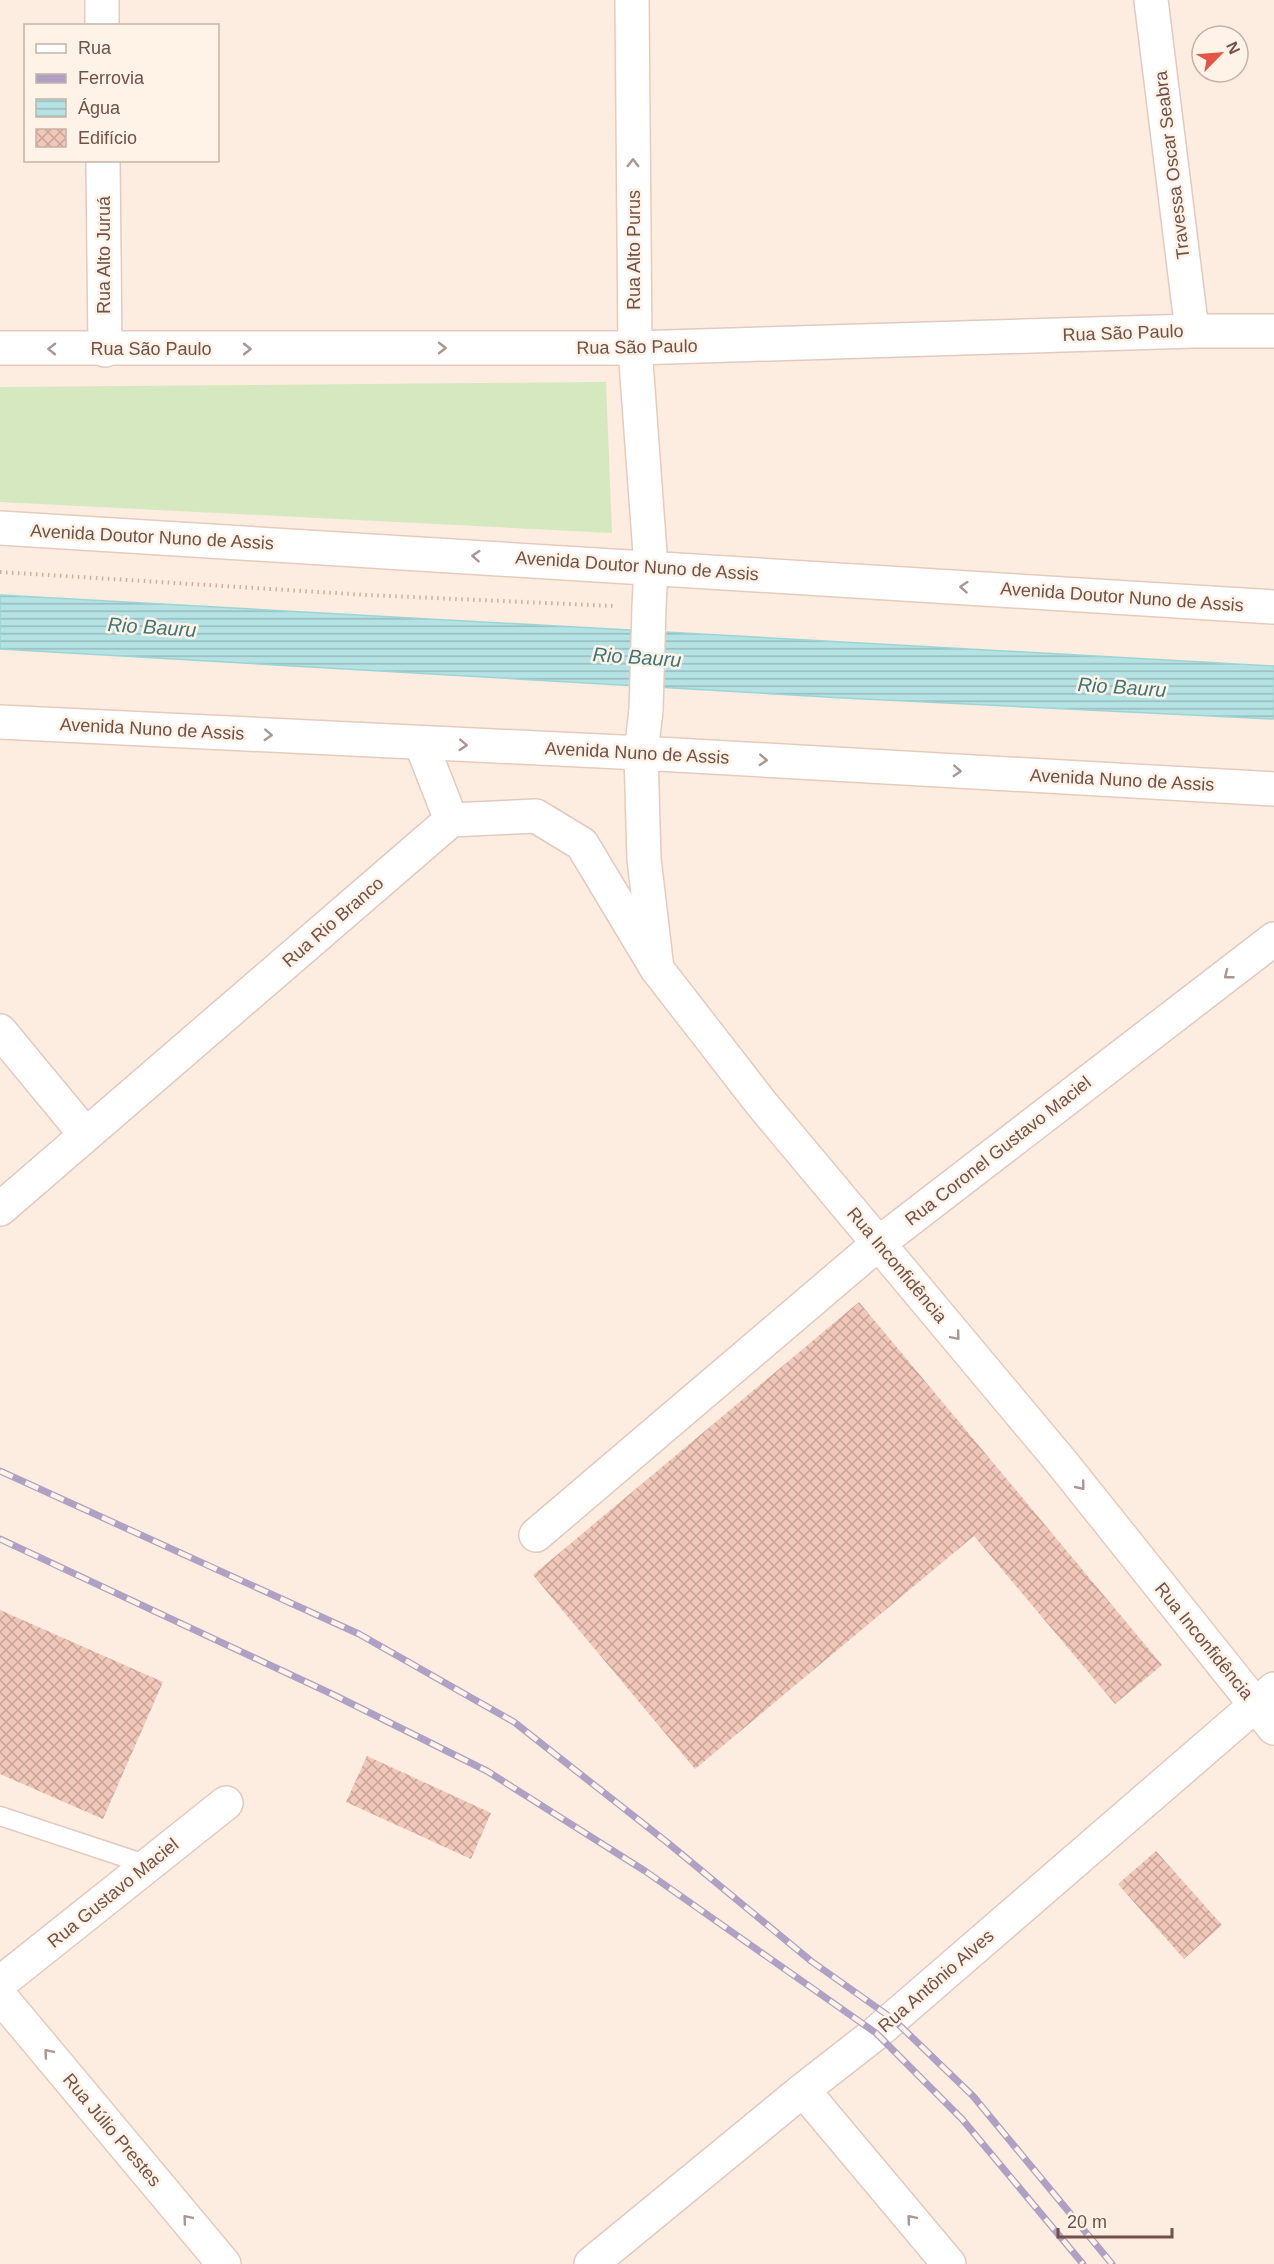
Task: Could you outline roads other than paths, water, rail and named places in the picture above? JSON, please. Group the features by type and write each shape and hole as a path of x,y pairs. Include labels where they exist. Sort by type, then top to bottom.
{"street":[{"path":"102,0 102,24"},
{"name":"Rua Alto Purus","path":"632,0 635,348 651,567 646,710 641,753"},
{"name":"Travessa Oscar Seabra","path":"1151,0 1192,331"},
{"name":"Rua Alto Juruá","path":"103,162 105,350"},
{"name":"Rua São Paulo","path":"0,348 105,350 635,348 1192,331 1274,331"},
{"name":"Avenida Doutor Nuno de Assis","path":"0,528 1274,607"},
{"name":"Avenida Nuno de Assis","path":"0,722 641,753 1274,789"},
{"path":"421,743 451,820 536,816 582,844 657,969"},
{"path":"641,753 644,859 657,969"},
{"name":"Rua Rio Branco","path":"0,1209 451,820"},
{"name":"Rua Coronel Gustavo Maciel","path":"536,1535 879,1243 1274,939"},
{"name":"Rua Inconfidência","path":"657,969 761,1103 1268,1707"},
{"path":"0,1031 86,1135"},
{"name":"Rua Antônio Alves","path":"591,2264 876,2033 1268,1707"},
{"name":"Rua Gustavo Maciel","path":"0,1983 226,1803"},
{"name":"Rua Júlio Prestes","path":"0,1996 224,2264"},
{"path":"803,2090 949,2264"}],"lane":[{"path":"0,1816 148,1865"}],"water":[{"name":"Rio Bauru","path":"0,595 1274,666 1274,719 844,698 0,649"}],"railway":[{"path":"0,1471 359,1634 514,1722 668,1843 811,1961 893,2019 973,2096 1112,2264"},
{"path":"0,1539 334,1695 487,1771 645,1871 876,2033 962,2119 1083,2264"}]}
